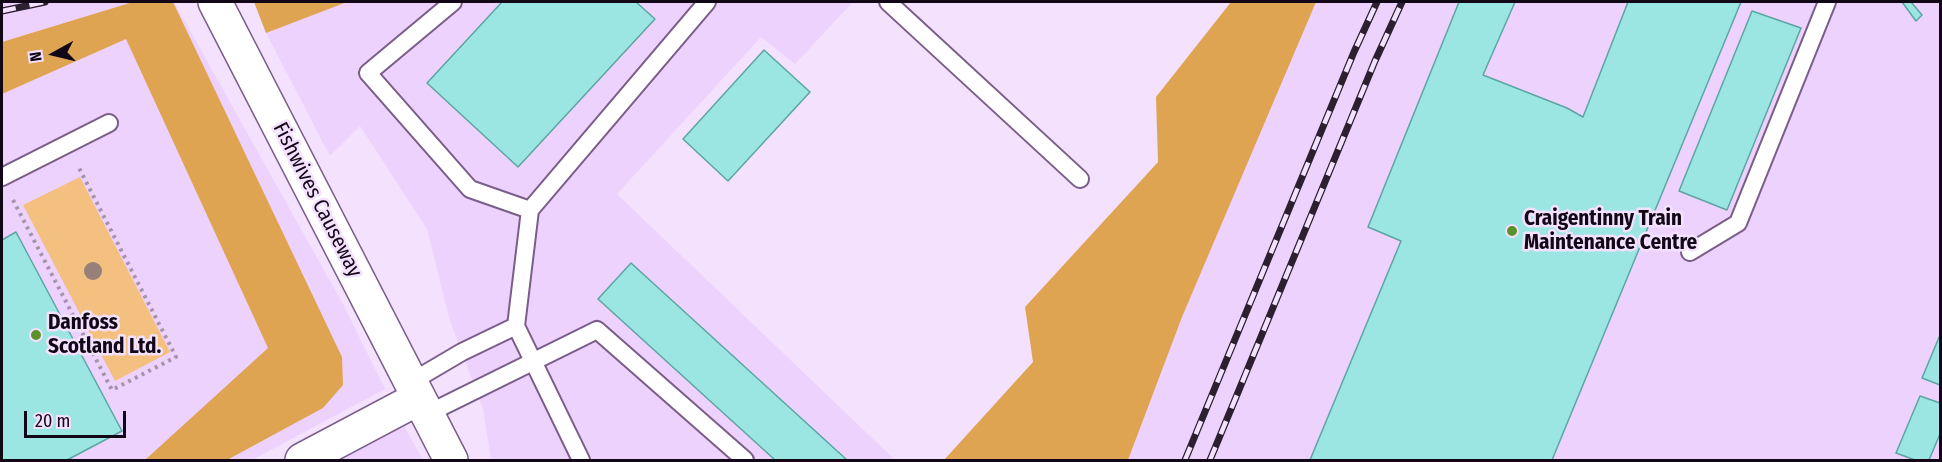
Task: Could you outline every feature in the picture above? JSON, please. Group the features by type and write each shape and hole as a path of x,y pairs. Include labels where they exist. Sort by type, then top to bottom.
{"street":[{"name":"Fishwives Causeway","path":"215,2 451,460"},
{"path":"302,460 419,398"}],"lane":[{"path":"453,2 368,73 470,189 530,210"},
{"path":"581,460 516,326 530,210 706,2"},
{"path":"888,2 1080,179"},
{"path":"1690,252 1738,223 1827,2"},
{"path":"2,177 109,123"},
{"path":"419,398 462,352 516,326"},
{"path":"419,398 534,361 597,330 745,460"}],"path":[{"path":"23,196 14,201 112,390 176,357 80,168 70,173"}],"shaded area":[{"path":"2,2 174,2 344,306 385,389 252,460 2,460"},
{"path":"133,2 173,2 342,357 343,385 323,408 227,460 145,460 268,348 126,39 2,94 2,42"},
{"path":"254,2 853,2 795,64 761,37 617,194 895,460 491,460 483,409 449,318 427,229 360,126 330,156 266,33"},
{"path":"254,2 347,2 266,33"},
{"path":"1231,2 1316,2 1182,317 1128,460 944,460 1033,362 1025,307 1158,162 1156,97"},
{"path":"1279,2 1940,2 1940,460 1075,460"},
{"path":"80,177 170,352 115,381 23,205"},
{"path":"403,424 423,460 335,460"}],"building":[{"path":"502,2 636,2 655,19 518,167 427,83"},
{"name":"Craigentinny Train Maintenance Centre","path":"1459,2 1515,2 1483,75 1567,108 1583,117 1628,2 1741,2 1552,460 1310,460 1401,241 1368,227"},
{"path":"1902,2 1911,2 1922,15 1916,21"},
{"path":"1752,11 1801,28 1727,210 1679,191"},
{"path":"764,50 810,92 728,181 683,139"},
{"name":"Danfoss Scotland Ltd.","path":"16,232 122,431 67,460 2,460 2,240"},
{"path":"631,263 847,460 775,460 598,299"},
{"path":"1940,335 1940,385 1922,378"},
{"path":"1920,396 1940,403 1940,434 1929,460 1915,460 1896,453"}],"railway":[{"path":"2,11 45,2"},
{"path":"1185,460 1354,52 1377,2"},
{"path":"1210,460 1375,61 1402,2"}],"place":[{"name":"Craigentinny Train Maintenance Centre","path":"1512,231"},
{"name":"Danfoss Scotland Ltd.","path":"36,335"}]}
